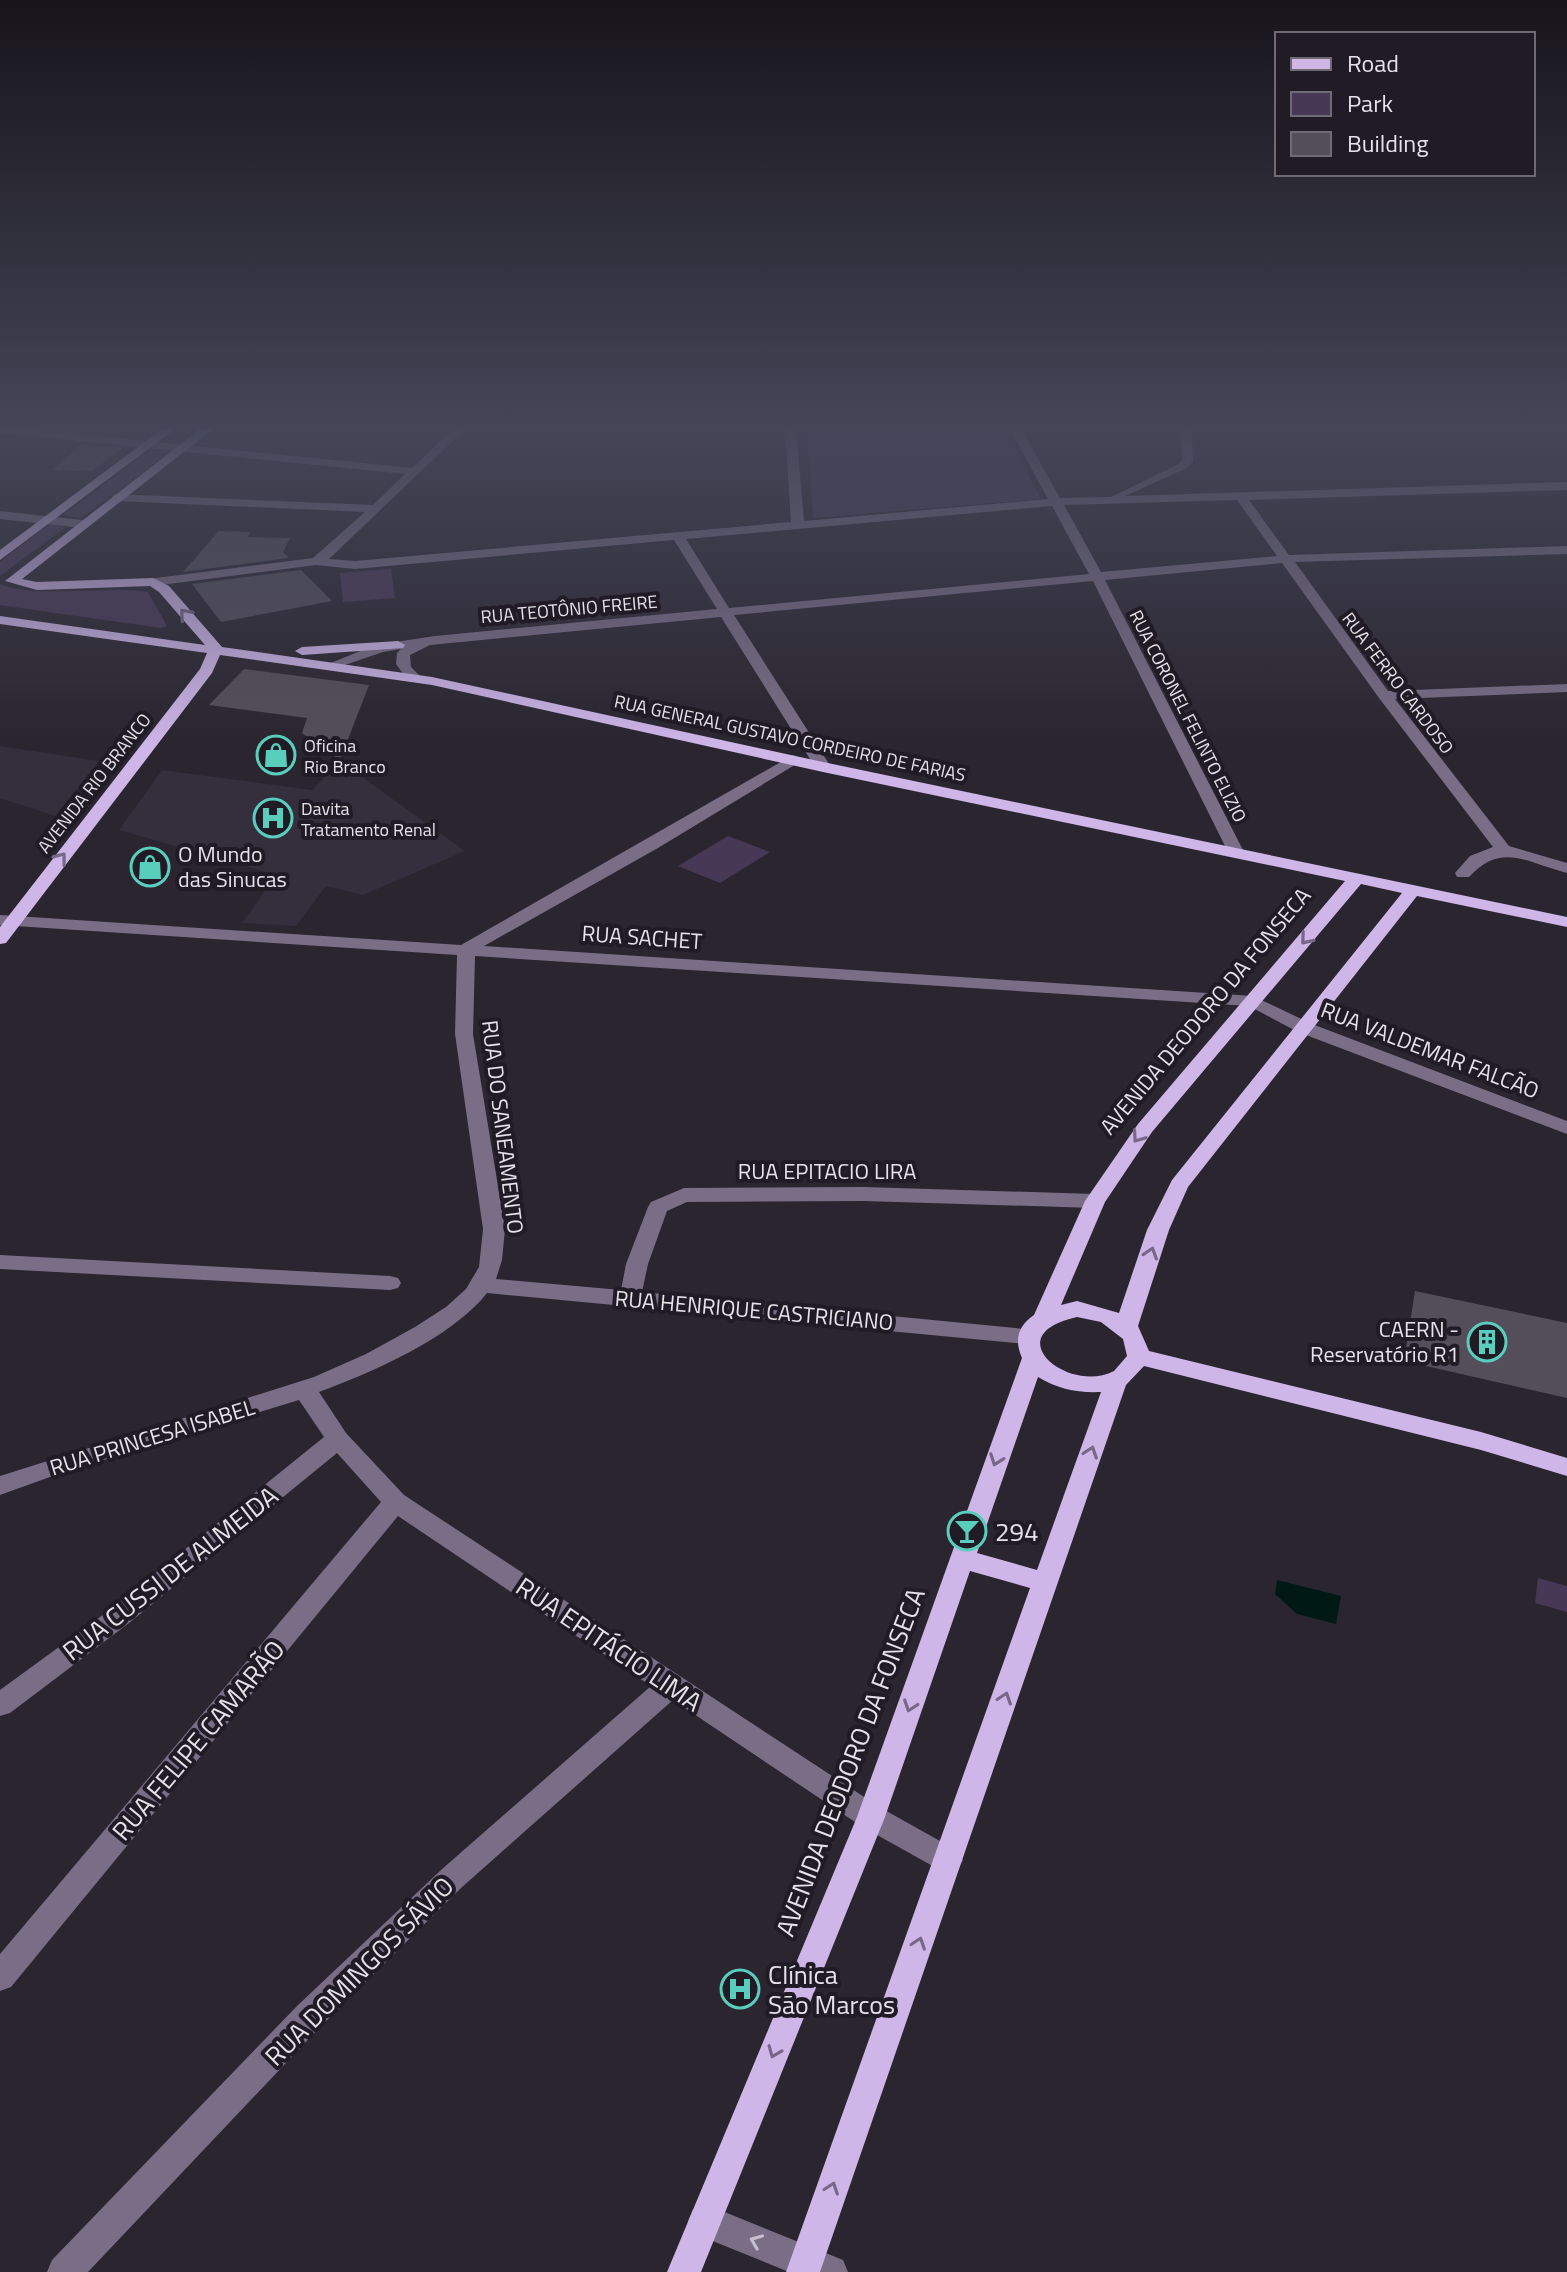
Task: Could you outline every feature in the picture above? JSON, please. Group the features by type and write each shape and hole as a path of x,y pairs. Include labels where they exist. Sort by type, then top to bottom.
{"main road":[{"path":"0,556 29,535"},
{"path":"10,585 69,535"},
{"path":"10,585 153,582 164,589 216,649"},
{"name":"RUA GENERAL GUSTAVO CORDEIRO DE FARIAS","path":"0,620 415,678 823,767 1567,922"},
{"path":"249,653 398,645"},
{"name":"AVENIDA RIO BRANCO","path":"0,939 7,920 207,670 216,649"},
{"name":"AVENIDA DEODORO DA FONSECA","path":"1045,1316 1095,1201 1145,1128 1356,879"},
{"path":"1126,1327 1158,1230 1179,1185 1207,1145 1305,1028 1412,891"},
{"path":"814,2269 948,1860 1116,1381 1134,1366 1138,1356 1136,1341 1126,1327 1096,1312 1077,1309 1045,1316 1030,1348 1059,1381 1078,1385 1116,1381"},
{"name":"AVENIDA DEODORO DA FONSECA","path":"684,2272 871,1817 962,1559 1030,1348"},
{"path":"1138,1356 1481,1441 1567,1467"},
{"path":"1481,1441 1567,1454"},
{"path":"962,1559 1045,1582"}],"street":[{"path":"316,561 349,535"},
{"path":"153,582 316,561 355,565 702,535"},
{"name":"RUA CORONEL FELINTO ELIZIO","path":"1075,535 1236,852"},
{"name":"RUA FERRO CARDOSO","path":"1267,535 1384,695 1503,849"},
{"path":"678,537 729,613 823,767"},
{"name":"RUA TEOTÔNIO FREIRE","path":"333,665 398,645 435,640 1283,559 1567,550"},
{"name":"RUA TEOTÔNIO FREIRE","path":"415,678 404,669 404,653 435,640"},
{"path":"1384,695 1567,688"},
{"path":"466,949 652,845 793,760"},
{"path":"1463,873 1476,859 1503,849 1567,868"},
{"name":"RUA SACHET","path":"7,920 1253,1001 1277,1015"},
{"name":"RUA DO SANEAMENTO","path":"304,1389 395,1350 461,1309 482,1285 493,1259 494,1229 464,1034 466,949"},
{"name":"RUA VALDEMAR FALCÃO","path":"1277,1015 1567,1128"},
{"name":"RUA EPITACIO LIRA","path":"630,1299 637,1264 658,1207 684,1195 864,1194 1095,1201"},
{"path":"0,1262 390,1283"},
{"name":"RUA HENRIQUE CASTRICIANO","path":"482,1285 630,1299 1030,1348"},
{"name":"RUA EPITÁCIO LIMA","path":"304,1389 338,1439 395,1502 871,1817 948,1860"},
{"name":"RUA PRINCESA ISABEL","path":"0,1486 304,1389"},
{"name":"RUA CUSSI DE ALMEIDA","path":"0,1705 120,1616 338,1439"},
{"name":"RUA FELIPE CAMARÃO","path":"0,1977 395,1502"},
{"name":"RUA DOMINGOS SÁVIO","path":"64,2272 308,2017 451,1879 670,1686"},
{"path":"705,2221 814,2269"}],"shaded area":[{"path":"0,746 99,761 55,816 0,798"},
{"name":"Davita Tratamento Renal","path":"340,761 465,851 363,895 326,886 296,926 242,923 276,875 119,830 162,770 312,790"},
{"path":"1277,1580 1341,1596 1336,1624 1297,1614 1275,1594"}],"green space":[{"path":"35,535 55,535 0,576 0,562"},
{"path":"391,569 395,598 343,602 340,573"},
{"path":"0,584 31,591 148,592 167,626 161,628 0,605"},
{"path":"728,836 770,852 720,883 678,866"},
{"path":"1538,1578 1567,1586 1567,1612 1535,1603"}],"building":[{"path":"215,535 290,538 283,552 289,558 183,572"},
{"path":"301,570 332,601 221,622 192,584"},
{"path":"244,669 369,685 340,760 302,733 307,718 209,705"},
{"name":"CAERN - Reservatório R1","path":"1415,1291 1567,1323 1567,1398 1404,1361"}],"place":[{"name":"Oficina Rio Branco","path":"276,755"},
{"name":"Davita Tratamento Renal","path":"273,818"},
{"name":"O Mundo das Sinucas","path":"150,867"},
{"name":"CAERN - Reservatório R1","path":"1487,1342"},
{"name":"294","path":"967,1531"},
{"name":"Clínica São Marcos","path":"740,1989"}]}
